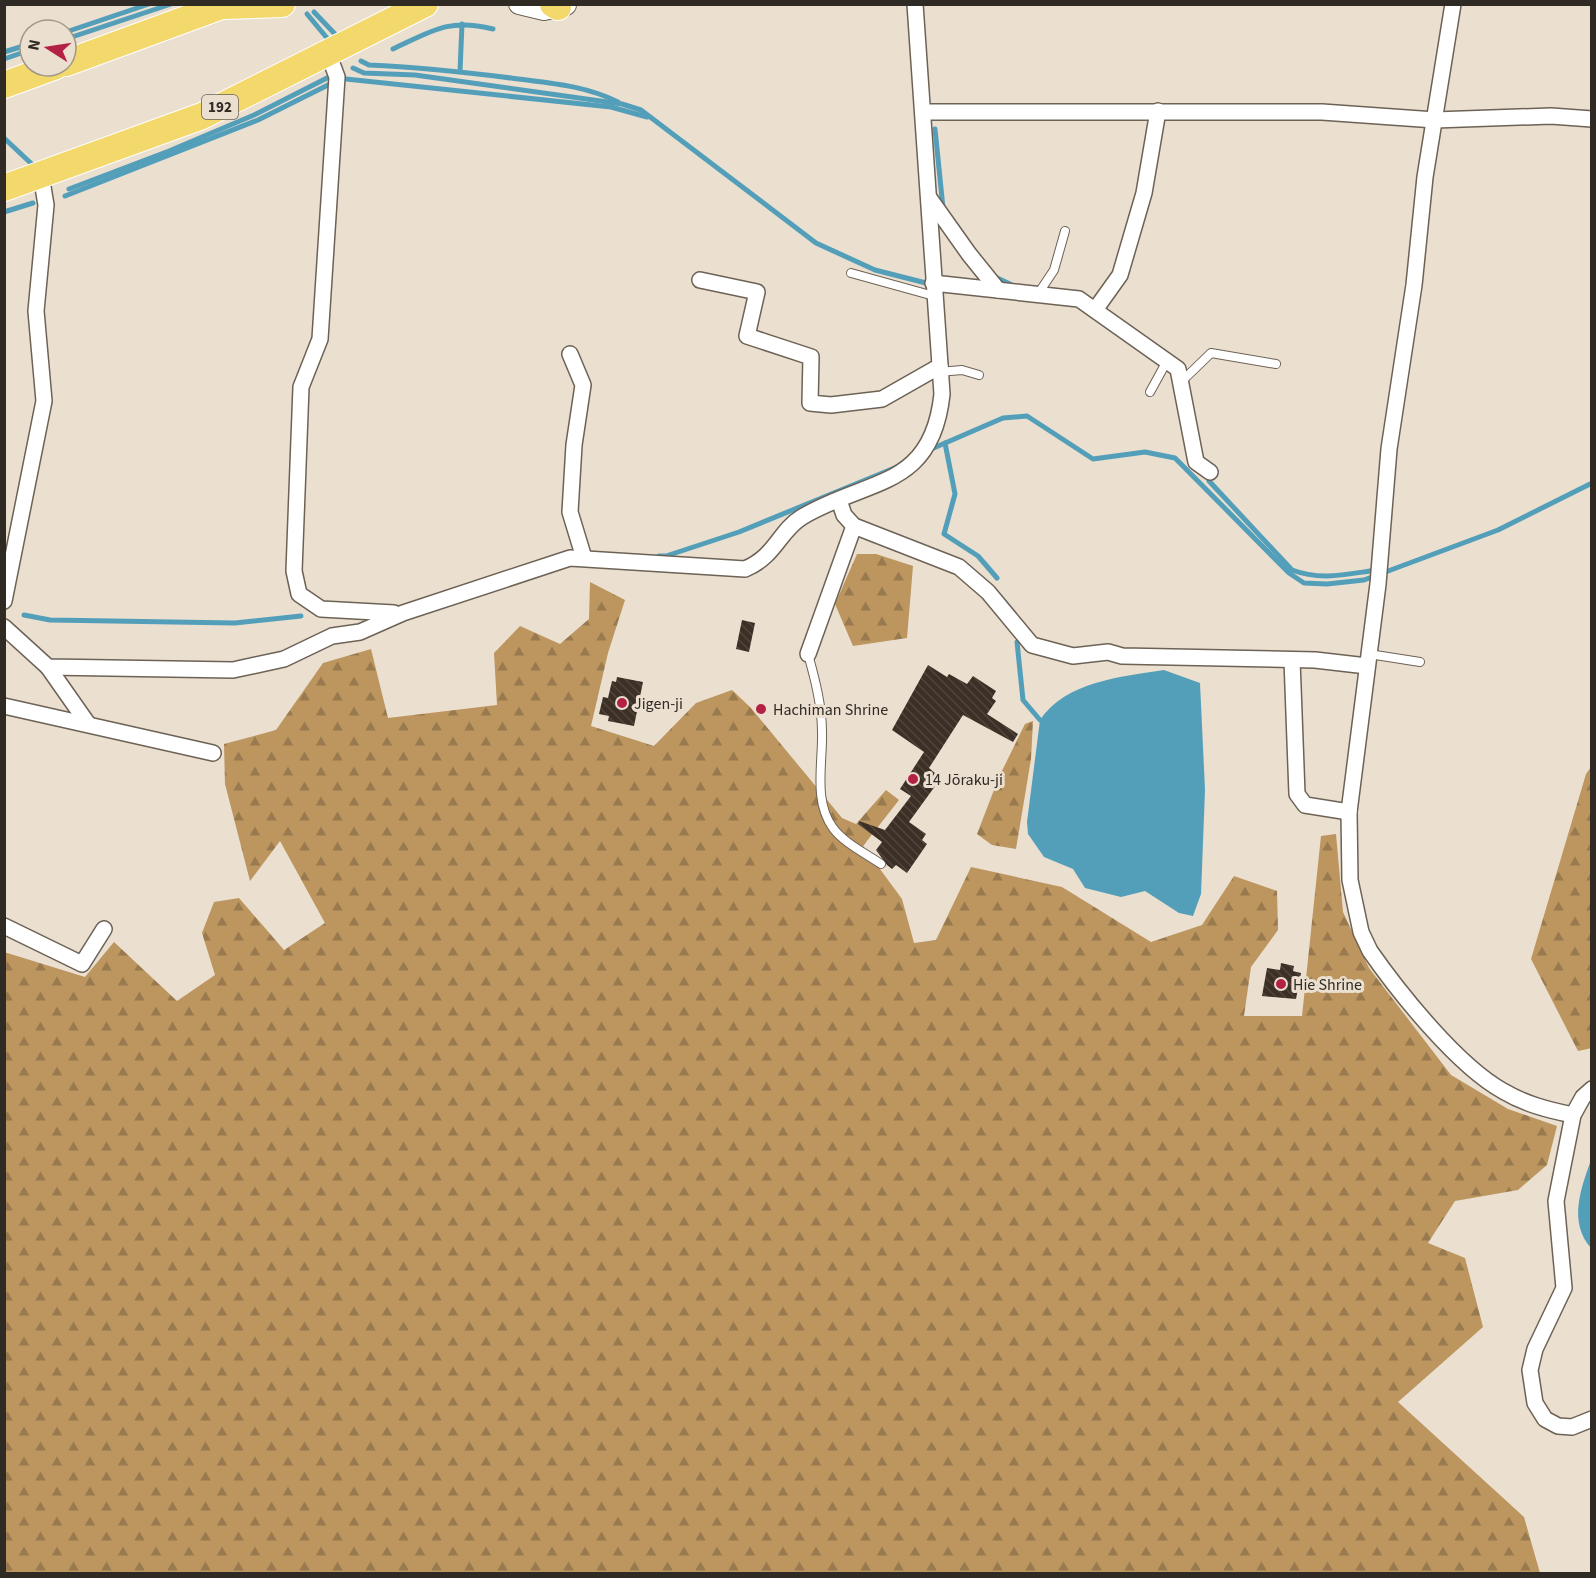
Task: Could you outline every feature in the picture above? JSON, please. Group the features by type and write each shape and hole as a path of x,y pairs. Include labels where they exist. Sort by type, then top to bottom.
{"highway":[{"path":"78,59 225,5 282,4"},
{"name":"192","path":"4,188 202,116 425,4"},
{"path":"4,85 23,78"}],"street":[{"path":"519,4 544,10 559,5"},
{"path":"48,667 233,670 284,659 332,636 360,632 403,613 570,558 745,569 766,558 801,517 902,472 921,453 940,413 942,394 915,4"},
{"path":"1453,4 1389,449 1378,584 1349,812 1350,880 1361,932 1381,967 1464,1064 1502,1091 1532,1105 1573,1115"},
{"path":"328,53 337,77 335,113 320,339 302,387 294,571 299,594 321,609 403,613"},
{"path":"1095,310 1120,275 1144,193 1158,111"},
{"path":"924,112 1322,112 1435,120 1551,116 1592,119"},
{"path":"4,601 44,401 36,311 46,205 41,175"},
{"path":"930,198 969,254 998,290"},
{"path":"700,280 757,292 747,336 812,357 810,403 831,405 882,399 939,369"},
{"path":"934,290 998,290 1079,299 1178,369 1196,462 1210,472"},
{"path":"570,354 583,385 574,445 570,512 584,558"},
{"path":"839,501 844,515 854,526 959,567 988,592 1032,645 1057,653 1073,656 1108,652 1122,656 1368,660"},
{"path":"808,654 854,526"},
{"path":"4,627 48,667 88,724"},
{"path":"1292,660 1297,794 1305,805 1349,812"},
{"path":"4,706 213,753"},
{"path":"4,926 82,964 104,929"},
{"path":"1592,1089 1578,1104 1573,1115 1556,1201 1564,1267 1564,1288 1535,1349 1530,1370 1530,1387 1534,1403 1545,1419 1558,1426 1572,1427 1592,1419"}],"lane":[{"path":"1038,294 1054,270 1065,231"},
{"path":"850,273 934,290"},
{"path":"1181,382 1211,353 1276,364"},
{"path":"1150,392 1167,361"},
{"path":"939,369 962,370 979,375"},
{"path":"808,654 816,682 822,730 820,786 824,809 839,836 881,864"},
{"path":"1368,660 1420,662"}],"green space":[{"path":"857,554 876,554 913,566 907,638 853,646 835,604"},
{"path":"590,582 625,600 608,653 591,726 654,746 696,703 732,690 751,708 842,818 856,824 886,790 899,800 863,846 902,899 914,943 936,940 971,867 1062,887 1151,942 1202,925 1234,876 1277,891 1278,930 1251,967 1244,1016 1302,1016 1321,836 1336,834 1343,912 1369,968 1451,1075 1508,1109 1557,1126 1547,1165 1518,1190 1455,1201 1428,1243 1465,1258 1483,1327 1398,1402 1524,1517 1540,1573 5,1573 4,952 85,977 114,942 177,1001 215,975 202,933 214,902 239,898 284,950 325,923 280,841 250,881 225,784 224,744 276,730 323,663 371,649 388,718 497,705 494,653 520,626 560,644 589,619"},
{"path":"1033,721 1031,759 1016,849 992,845 977,834 999,777 1025,724"},
{"path":"1591,767 1592,1048 1578,1051 1531,959 1586,774"}],"water":[{"path":"1164,670 1200,683 1205,790 1201,894 1193,916 1179,913 1145,891 1121,897 1085,888 1073,869 1044,857 1028,834 1027,822 1040,720 1051,707 1079,689 1113,679"},
{"path":"1591,1160 1591,1248 1584,1238 1578,1216 1581,1193"}],"building":[{"path":"742,620 755,623 749,652 736,649"},
{"path":"928,665 947,677 949,674 967,684 973,676 996,691 992,698 996,701 987,714 1018,734 1013,742 963,715 929,768 941,778 909,822 926,834 922,840 927,844 907,873 896,865 892,869 887,865 876,850 882,842 858,824 859,821 885,830 911,796 900,789 924,752 892,730"},
{"path":"617,677 643,682 634,726 608,721 609,716 599,714 603,697 608,698 612,681 616,682"},
{"path":"1281,963 1294,966 1293,971 1301,973 1296,999 1262,996 1267,968 1280,970"}],"waterway":[{"path":"78,28 149,4"},
{"path":"78,35 171,4"},
{"path":"314,12 335,34"},
{"path":"307,14 327,38"},
{"path":"460,71 462,24"},
{"path":"393,49 441,28 464,25 493,29"},
{"path":"4,52 18,48"},
{"path":"4,59 18,54"},
{"path":"361,61 369,65 440,70 552,83 579,88 618,102"},
{"path":"353,68 364,73 415,75 622,104 641,110 816,243 875,270 926,283"},
{"path":"69,189 169,151 254,115 327,78"},
{"path":"346,79 611,107 647,117"},
{"path":"65,196 258,120 330,84"},
{"path":"935,129 943,208"},
{"path":"4,138 36,168"},
{"path":"4,212 33,203"},
{"path":"993,276 1010,284"},
{"path":"929,450 1003,418 1027,416 1093,459 1145,452 1175,458 1289,573 1304,583 1327,584 1364,580 1498,530 1592,483"},
{"path":"945,443 955,494 944,534 978,556 997,578"},
{"path":"659,556 666,556 739,532 897,467"},
{"path":"1209,481 1292,570 1324,576 1377,570"},
{"path":"24,615 50,620 235,623 301,616"},
{"path":"1017,642 1023,700 1040,720"}],"place":[{"name":"Jigen-ji","path":"622,703"},
{"name":"Hachiman Shrine","path":"761,709"},
{"name":"14 Jōraku-ji","path":"913,779"},
{"name":"Hie Shrine","path":"1281,984"}]}
